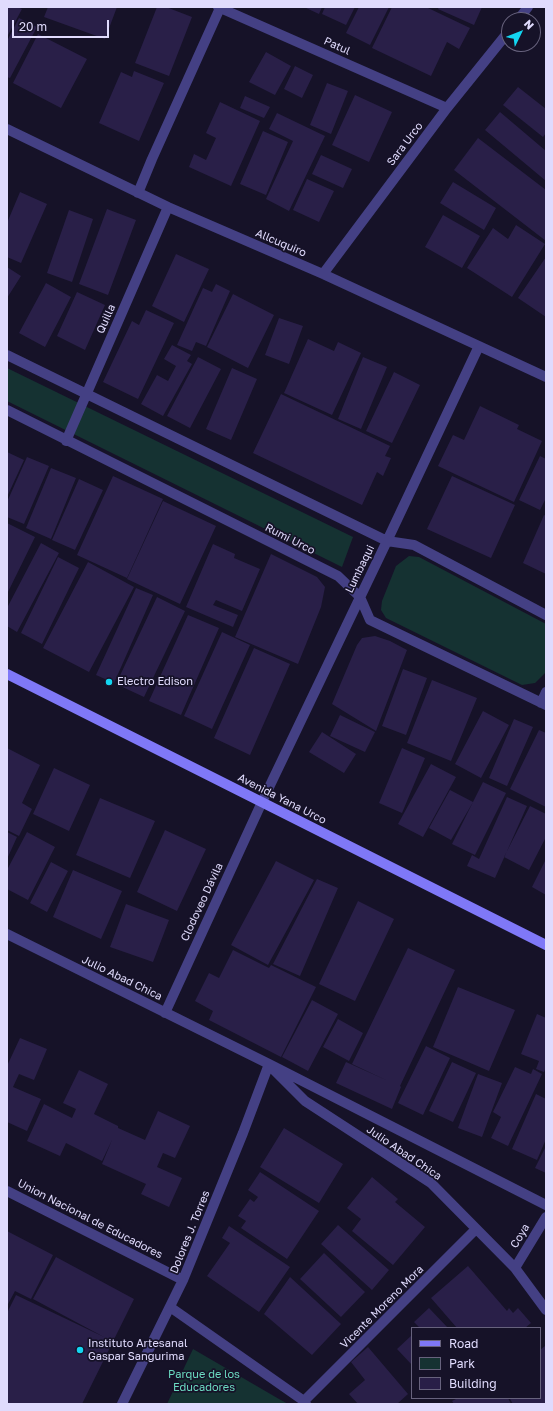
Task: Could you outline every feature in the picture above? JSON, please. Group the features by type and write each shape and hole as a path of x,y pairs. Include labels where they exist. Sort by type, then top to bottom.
{"street":[{"name":"Patul","path":"219,8 447,108"},
{"path":"138,193 219,8"},
{"name":"Sara Urco","path":"323,274 447,108 501,41"},
{"name":"Allcuquiro","path":"7,129 168,207 323,274 546,377"},
{"name":"Quilla","path":"66,440 168,207"},
{"name":"Lumbaqui","path":"262,802 479,346"},
{"path":"7,355 387,541 414,545 546,615"},
{"name":"Rumi Urco","path":"7,410 338,576 360,597 370,620 543,704"},
{"name":"Avenida Yana Urco","path":"7,674 546,945"},
{"path":"543,704 546,692"},
{"name":"Clodoveo Dávila","path":"165,1012 262,802"},
{"name":"Julio Abad Chica","path":"7,934 269,1064 546,1206"},
{"name":"Julio Abad Chica","path":"269,1064 305,1102 431,1183 515,1268 546,1310"},
{"name":"Dolores J. Torres","path":"122,1404 183,1280 243,1133 269,1064"},
{"name":"Union Nacional de Educadores","path":"7,1191 183,1280"},
{"name":"Coya","path":"515,1268 546,1217"},
{"name":"Vicente Moreno Mora","path":"305,1403 476,1229"},
{"path":"170,1307 305,1403"}],"green space":[{"path":"7,368 353,537 342,567 7,401"},
{"path":"409,556 419,557 546,624 545,673 535,683 522,685 386,618 381,610 382,601 396,566"},
{"name":"Parque de los Educadores","path":"193,1349 279,1399 288,1404 167,1404"}],"building":[{"path":"7,7 17,7 22,9 7,37"},
{"path":"48,7 117,7 105,39 44,17"},
{"path":"157,7 166,7 192,17 169,76 135,63"},
{"path":"304,7 322,7 319,14"},
{"path":"325,7 355,7 346,25 322,14"},
{"path":"359,7 389,7 370,45 346,33"},
{"path":"392,7 426,7 470,28 459,49 447,42 431,76 372,48"},
{"path":"439,7 482,7 474,25 438,9"},
{"path":"19,18 37,27 10,78 7,77 7,41"},
{"path":"38,34 87,59 61,108 13,83"},
{"path":"266,52 291,66 275,95 249,82"},
{"path":"295,66 313,75 302,98 284,89"},
{"path":"134,71 164,83 139,141 99,123 121,72 132,77"},
{"path":"327,83 348,91 331,134 310,125"},
{"path":"518,87 546,109 546,133 543,137 503,105"},
{"path":"355,95 392,112 369,162 332,145"},
{"path":"245,96 270,107 264,118 240,108"},
{"path":"220,102 260,121 231,186 189,167 194,154 206,160 216,138 206,133"},
{"path":"500,112 546,151 546,181 485,130"},
{"path":"277,113 325,136 289,211 266,199 293,141 269,129"},
{"path":"263,131 288,142 266,195 240,184"},
{"path":"478,138 546,190 546,241 454,170"},
{"path":"321,155 352,169 343,188 312,174"},
{"path":"307,179 334,191 319,222 293,210"},
{"path":"453,182 496,208 484,230 440,203"},
{"path":"20,192 47,204 21,263 7,257 7,223"},
{"path":"107,209 136,220 108,295 79,284"},
{"path":"69,210 93,219 72,282 47,273"},
{"path":"443,215 480,236 462,268 425,247"},
{"path":"516,225 545,244 512,297 467,268 493,228 508,239"},
{"path":"176,254 209,269 184,322 152,306"},
{"path":"546,257 546,317 518,298"},
{"path":"7,267 21,276 7,298"},
{"path":"46,283 71,297 45,347 19,333"},
{"path":"216,284 230,291 206,346 196,342 192,351 177,345 203,288 212,292"},
{"path":"77,292 105,305 85,350 57,336"},
{"path":"233,294 274,315 248,368 207,347"},
{"path":"146,310 174,323 138,399 103,382 132,321 139,325"},
{"path":"279,318 303,326 289,364 265,355"},
{"path":"308,339 334,351 338,342 361,353 332,415 284,393"},
{"path":"172,345 191,355 187,361 192,364 163,416 141,404 157,375 168,381 176,366 164,359"},
{"path":"198,357 221,369 190,428 167,416"},
{"path":"363,357 387,367 361,429 338,419"},
{"path":"232,368 257,379 231,440 206,429"},
{"path":"394,372 420,385 392,443 366,431"},
{"path":"281,394 390,446 385,456 391,458 383,476 377,472 362,505 253,453"},
{"path":"480,406 519,425 517,429 542,441 514,502 438,466 453,435 464,440"},
{"path":"7,452 24,460 7,497"},
{"path":"540,456 546,459 546,498 540,510 519,500"},
{"path":"27,457 49,466 24,524 7,517 7,502"},
{"path":"51,468 76,478 51,539 26,528"},
{"path":"113,476 163,499 127,578 77,555"},
{"path":"452,476 515,505 491,558 427,529"},
{"path":"79,479 103,490 75,550 52,540"},
{"path":"163,501 216,526 180,604 127,579"},
{"path":"544,515 546,516 546,574 523,563"},
{"path":"7,523 35,537 7,594"},
{"path":"41,543 59,553 17,632 7,626 7,608"},
{"path":"213,544 235,554 234,558 260,569 242,611 216,600 213,605 238,615 233,627 186,607"},
{"path":"271,554 317,577 325,587 321,607 298,664 235,637"},
{"path":"58,557 79,568 42,644 21,633"},
{"path":"88,562 134,587 89,672 43,648"},
{"path":"136,588 153,595 114,683 96,675"},
{"path":"157,597 185,611 144,697 116,684"},
{"path":"188,615 219,628 181,715 149,701"},
{"path":"222,632 250,645 212,729 184,716"},
{"path":"375,636 390,641 407,650 376,731 332,704 357,645 362,638"},
{"path":"254,648 290,664 250,755 214,738"},
{"path":"403,669 427,678 406,735 382,726"},
{"path":"432,680 477,698 451,761 407,743"},
{"path":"483,711 509,725 481,778 455,764"},
{"path":"340,715 375,732 365,752 330,736"},
{"path":"514,719 533,727 507,786 489,778"},
{"path":"539,730 546,733 546,807 510,789"},
{"path":"322,732 356,754 344,773 309,752"},
{"path":"7,748 40,765 22,803 32,809 19,836 7,830"},
{"path":"402,748 425,758 402,813 379,803"},
{"path":"431,764 456,777 423,837 398,824"},
{"path":"54,768 90,785 69,831 33,814"},
{"path":"483,782 506,793 475,855 452,844"},
{"path":"450,790 473,802 451,840 429,828"},
{"path":"507,797 527,806 495,878 467,866 472,855 479,859"},
{"path":"100,798 155,821 130,878 76,855"},
{"path":"530,806 546,814 546,837 529,870 504,857"},
{"path":"165,830 206,849 177,911 137,892"},
{"path":"7,832 17,837 7,859"},
{"path":"27,832 55,847 28,900 7,889 7,870"},
{"path":"546,859 546,895 532,887"},
{"path":"276,861 314,880 268,965 231,945"},
{"path":"51,862 68,871 47,912 30,903"},
{"path":"73,870 122,891 101,939 53,917"},
{"path":"317,879 338,888 300,976 273,964"},
{"path":"358,901 394,919 355,1001 319,984"},
{"path":"126,904 169,920 153,962 110,947"},
{"path":"408,948 455,970 400,1086 401,1087 392,1109 336,1083 346,1062 386,1080 352,1064"},
{"path":"233,950 269,968 271,965 316,987 281,1057 209,1020 213,1011 195,1001 209,973 219,978"},
{"path":"458,987 515,1010 489,1071 433,1047"},
{"path":"312,1000 338,1014 308,1071 282,1057"},
{"path":"537,1014 546,1018 546,1067 544,1072 536,1069 539,1061 521,1054"},
{"path":"338,1019 363,1033 349,1061 323,1047"},
{"path":"20,1038 47,1049 34,1080 19,1074 13,1087 41,1099 27,1131 7,1122 7,1066"},
{"path":"426,1046 450,1058 423,1115 398,1103"},
{"path":"452,1062 476,1073 453,1122 429,1111"},
{"path":"515,1067 531,1074 533,1069 542,1074 508,1146 491,1138 501,1117 493,1112"},
{"path":"79,1070 108,1084 94,1114 118,1126 118,1128 145,1140 158,1111 190,1126 175,1158 163,1153 157,1167 182,1178 169,1207 141,1194 146,1184 102,1164 112,1140 102,1161 66,1143 60,1156 27,1141 44,1104 72,1118 76,1109 63,1103"},
{"path":"478,1074 502,1083 482,1137 458,1128"},
{"path":"536,1094 546,1099 546,1139 537,1160 512,1149"},
{"path":"284,1128 343,1164 319,1203 260,1167"},
{"path":"546,1146 546,1173 535,1168"},
{"path":"260,1172 319,1211 287,1259 241,1228 246,1221 238,1216 250,1199 254,1202 258,1197 248,1190"},
{"path":"372,1177 398,1199 395,1202 425,1227 393,1265 352,1231 361,1219 347,1208"},
{"path":"338,1225 389,1270 372,1290 321,1244"},
{"path":"229,1226 290,1267 259,1312 207,1276 230,1243 222,1238"},
{"path":"7,1231 53,1255 31,1299 15,1291 7,1306"},
{"path":"324,1253 365,1292 341,1317 300,1279"},
{"path":"56,1257 134,1299 82,1404 7,1404 7,1313 16,1295 104,1337 33,1299"},
{"path":"468,1266 507,1311 509,1308 513,1313 518,1308 531,1323 526,1327 456,1327 431,1298"},
{"path":"290,1277 341,1324 312,1355 264,1314"},
{"path":"429,1308 447,1327 419,1327 414,1322"},
{"path":"411,1336 411,1364 397,1349"},
{"path":"545,1346 546,1348 546,1404 513,1404 510,1399 541,1399 541,1349"},
{"path":"368,1347 408,1394 397,1404 358,1404 349,1394 365,1380 351,1362"},
{"path":"456,1399 508,1399 511,1404 454,1404 452,1401"}],"place":[{"name":"Electro Edison","path":"109,682"},
{"name":"Instituto Artesanal Gaspar Sangurima","path":"80,1350"}]}
